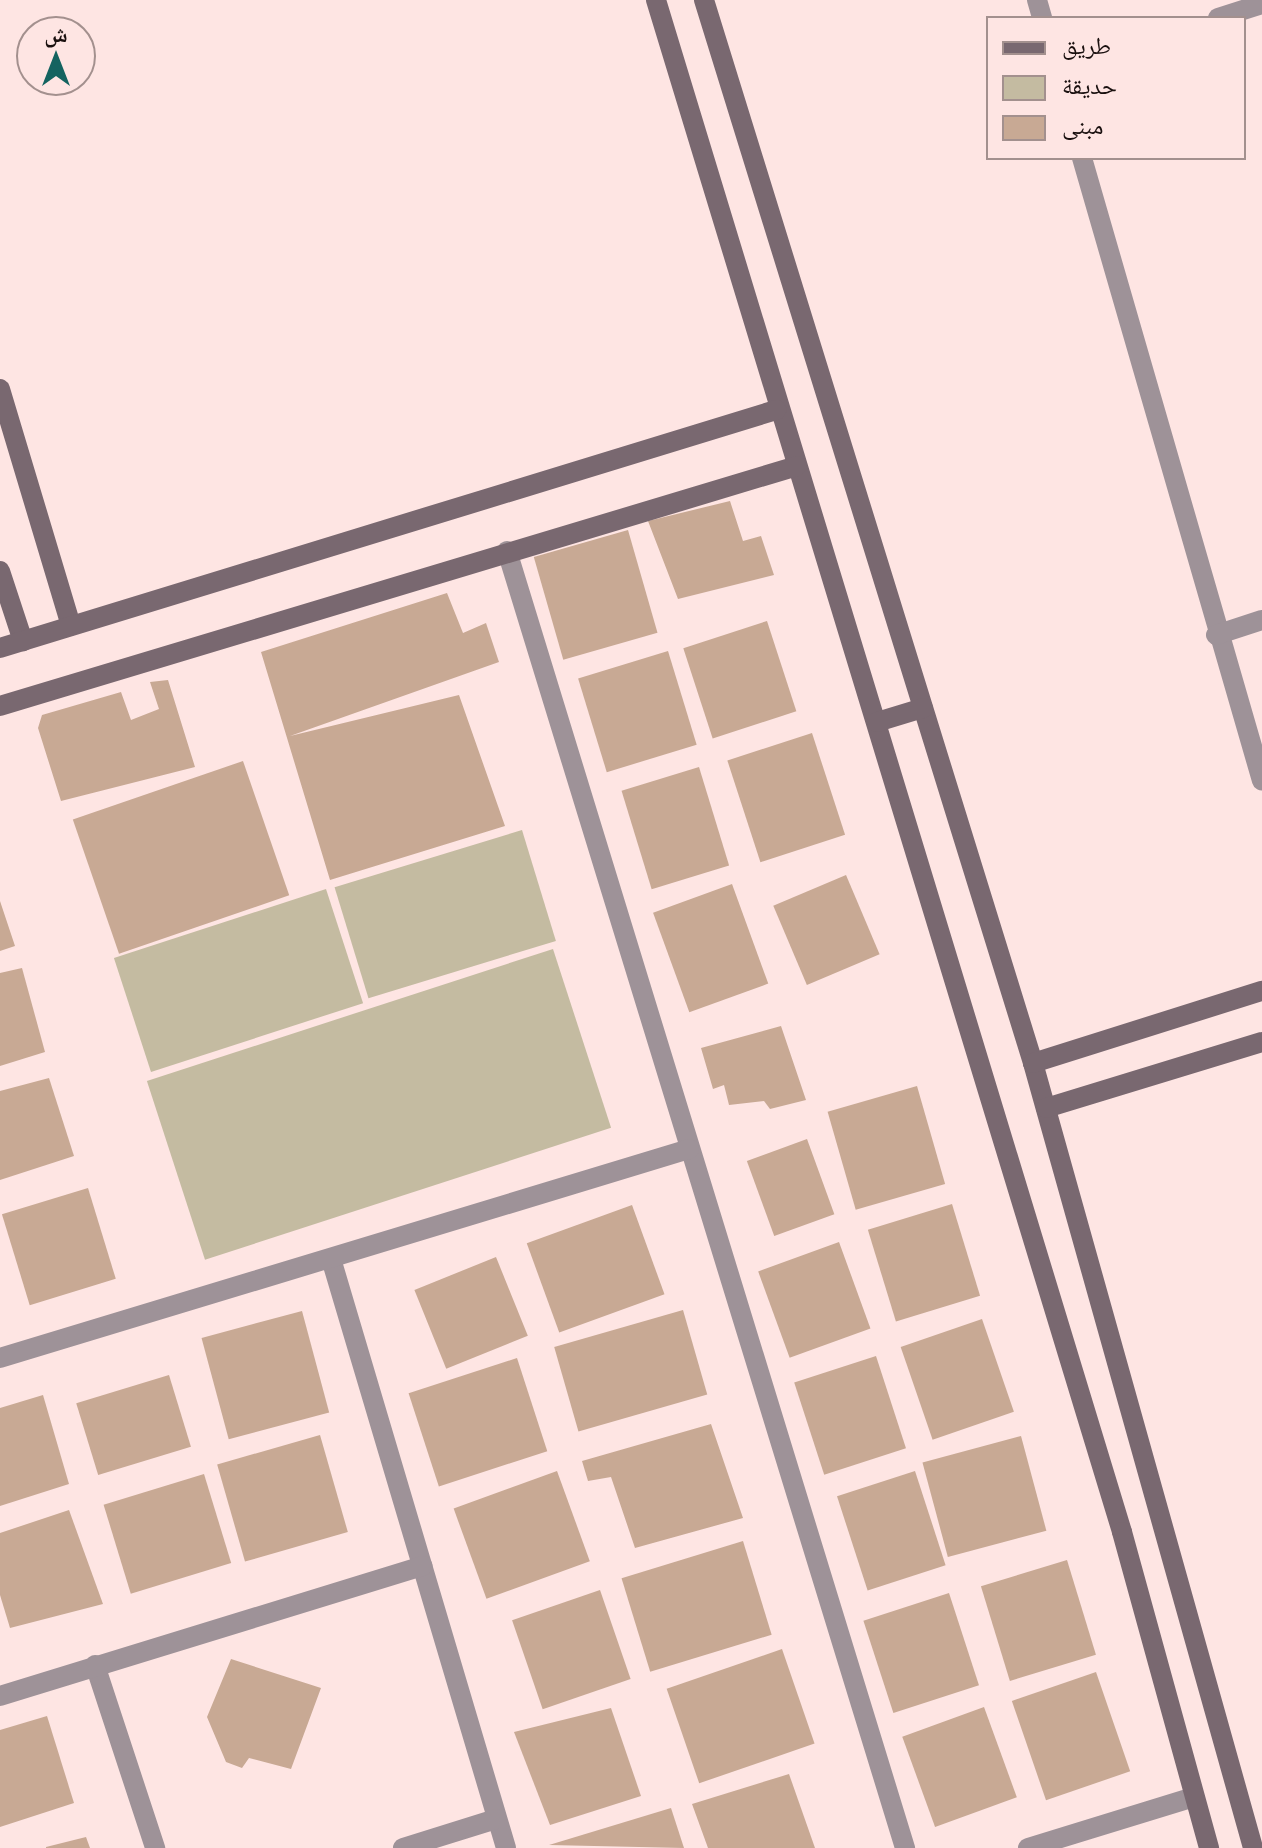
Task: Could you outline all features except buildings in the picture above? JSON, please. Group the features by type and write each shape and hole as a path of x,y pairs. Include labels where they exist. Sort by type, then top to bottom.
{"street":[{"path":"656,0 776,410 797,466 877,722 1122,1532 1209,1848"},
{"path":"704,0 1033,1063 1154,1511 1253,1848"},
{"path":"1224,16 1262,4"},
{"path":"1083,160 1216,635 1262,781"},
{"path":"0,389 71,626"},
{"path":"0,648 776,410"},
{"path":"0,706 797,466"},
{"path":"507,551 905,1848"},
{"path":"0,571 23,641"},
{"path":"1216,635 1262,620"},
{"path":"877,722 923,708"},
{"path":"1033,1063 1262,991"},
{"path":"1046,1108 1262,1042"},
{"path":"0,1358 332,1262 689,1149"},
{"path":"332,1262 506,1848"},
{"path":"1122,1532 1154,1511"},
{"path":"0,1696 422,1566"},
{"path":"95,1665 155,1848"},
{"path":"1028,1848 1194,1797"},
{"path":"403,1848 496,1819"}],"green space":[{"path":"522,830 556,941 368,998 335,887"},
{"path":"326,889 363,1003 151,1072 114,958"},
{"path":"553,949 611,1128 205,1260 147,1081"}]}
